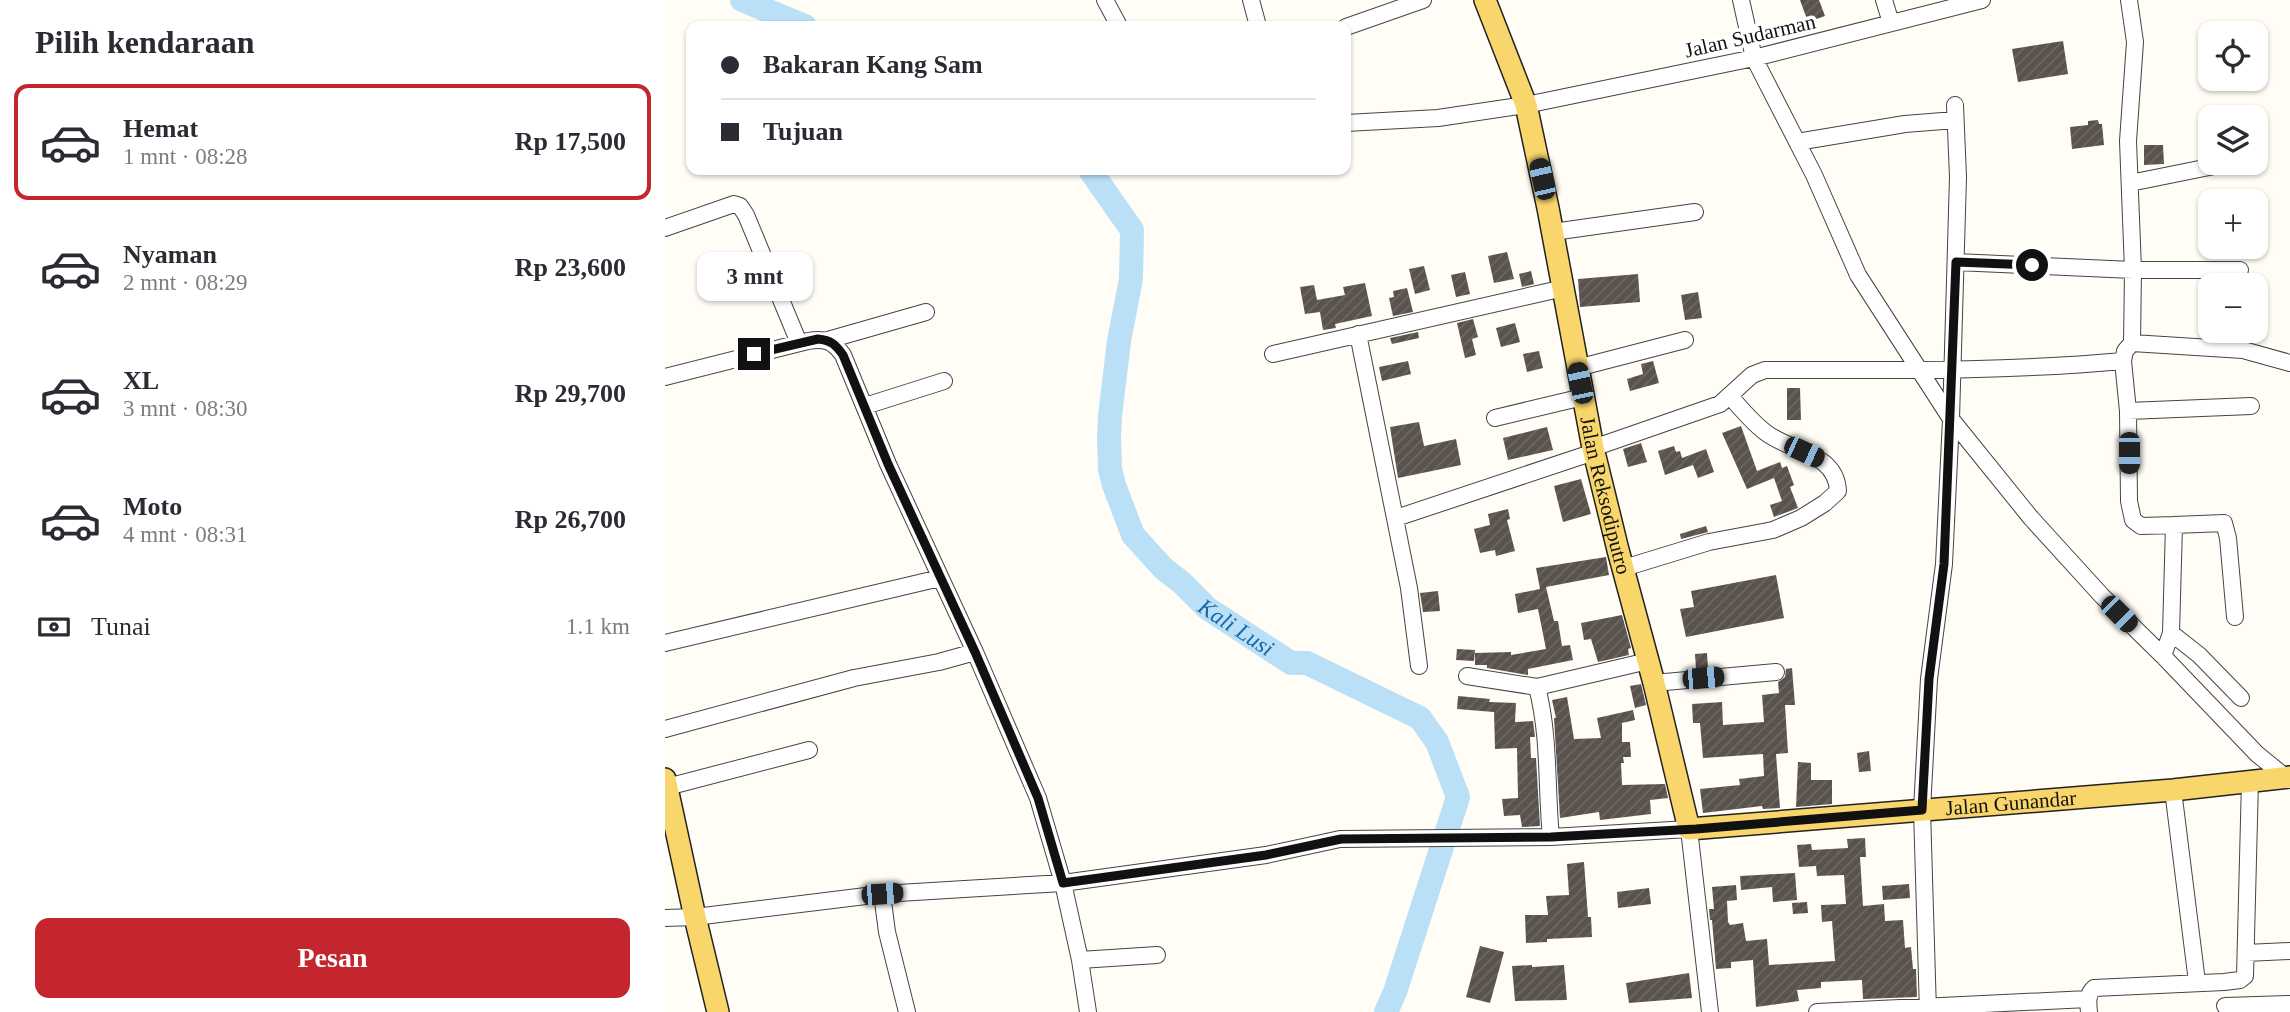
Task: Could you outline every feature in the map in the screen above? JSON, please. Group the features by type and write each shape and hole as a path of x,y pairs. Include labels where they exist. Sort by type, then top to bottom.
{"main road":[{"name":"Jalan Reksodiputro","path":"1485,0 1526,108 1547,201 1594,450 1689,829"},
{"name":"Jalan Gunandar","path":"1689,829 2173,790 2288,778"},
{"path":"666,783 718,1012"}],"street":[{"path":"1105,0 1116,21"},
{"path":"1251,0 1257,21"},
{"path":"1351,25 1423,0"},
{"path":"1741,0 1754,58 1797,142 1858,275 1951,419 2058,548 2102,596 2257,754 2288,778"},
{"path":"1884,0 1891,23"},
{"name":"Jalan Sudarman","path":"1351,123 1438,118 1526,108 1754,58 1982,0"},
{"path":"2129,0 2135,42 2128,141 2133,270 2132,343 2125,351 2123,362 2128,411 2129,501 2133,520 2141,527 2224,523 2228,538 2235,617"},
{"path":"1797,142 1905,124 1955,112 1958,177 1951,419 1944,564 1929,679 1922,810 1928,1009"},
{"path":"2130,183 2198,169"},
{"path":"665,228 734,204 740,206 799,343"},
{"path":"1553,232 1695,212"},
{"path":"1956,262 2133,270 2239,270"},
{"path":"1273,354 1564,288"},
{"path":"665,377 799,343 828,340 926,312"},
{"path":"1358,334 1396,518 1419,666"},
{"path":"828,340 835,344 843,355 888,464 975,652 1038,798 1063,883 1088,1012"},
{"path":"1577,368 1685,340"},
{"path":"2132,343 2243,350 2290,363"},
{"path":"1396,518 1707,410 1730,396 1752,375 1765,370 1922,371 2123,362"},
{"path":"865,406 944,380"},
{"path":"1624,568 1709,542 1773,530 1801,518 1825,503 1837,491 1834,473 1822,460 1767,434 1730,396"},
{"path":"1496,418 1583,397"},
{"path":"2128,411 2251,406"},
{"path":"2163,656 2171,633 2174,526"},
{"path":"665,643 940,578"},
{"path":"2171,633 2199,655 2241,698"},
{"path":"665,730 855,678 939,662 975,652"},
{"path":"1467,676 1537,687 1648,661"},
{"path":"1654,683 1776,672"},
{"path":"1537,687 1546,736 1551,837"},
{"path":"666,783 809,750"},
{"path":"1817,1012 2089,1005 2090,992 2101,986 2240,980 2245,976 2250,781"},
{"path":"2173,790 2197,982"},
{"path":"665,918 695,917 882,894 1063,883 1266,855 1341,839 1551,837 1689,829 1710,1012"},
{"path":"882,894 887,932 907,1012"},
{"path":"2246,953 2290,951"},
{"path":"1080,960 1157,955"},
{"path":"2224,982 2225,1009 2290,1004"}],"building":[{"path":"1800,0 1819,0 1825,16 1808,22"},
{"path":"2063,41 2068,74 2018,82 2012,49"},
{"path":"2098,120 2099,124 2102,124 2104,145 2072,149 2070,127 2088,125 2088,121"},
{"path":"2144,145 2163,145 2164,164 2144,165"},
{"path":"1507,252 1514,279 1494,283 1488,256"},
{"path":"1424,266 1430,290 1415,294 1409,269"},
{"path":"1531,271 1534,284 1522,287 1519,274"},
{"path":"1465,272 1470,294 1456,297 1451,275"},
{"path":"1638,274 1640,302 1580,307 1578,279"},
{"path":"1365,283 1372,316 1335,324 1336,328 1323,330 1320,312 1305,314 1300,287 1314,285 1317,300 1345,295 1343,287"},
{"path":"1407,288 1413,312 1393,316 1389,298 1394,297 1393,291"},
{"path":"1698,292 1702,318 1685,320 1681,295"},
{"path":"1473,319 1478,337 1472,339 1476,355 1465,358 1457,323"},
{"path":"1515,323 1520,342 1501,347 1496,328"},
{"path":"1418,332 1419,338 1392,344 1390,338"},
{"path":"1539,351 1543,368 1527,372 1523,354"},
{"path":"1408,361 1411,374 1382,381 1379,367"},
{"path":"1653,361 1659,383 1630,391 1627,379 1643,374 1641,364"},
{"path":"1787,388 1800,388 1801,420 1787,420"},
{"path":"1419,422 1424,446 1456,439 1461,465 1398,478 1390,427"},
{"path":"1741,426 1757,471 1780,462 1782,468 1787,466 1794,485 1790,487 1798,508 1774,517 1770,505 1782,501 1774,478 1747,489 1722,433"},
{"path":"1547,427 1553,450 1508,460 1503,438"},
{"path":"1641,443 1647,462 1628,467 1623,449"},
{"path":"1674,446 1676,452 1680,451 1682,458 1706,449 1714,472 1698,478 1693,465 1665,475 1658,451"},
{"path":"1581,479 1591,514 1563,522 1554,486"},
{"path":"1508,509 1510,519 1507,520 1515,551 1496,556 1495,550 1480,553 1474,529 1490,525 1488,514"},
{"path":"1706,526 1708,532 1681,539 1680,534"},
{"path":"1606,557 1609,575 1546,587 1554,621 1558,621 1562,646 1570,645 1573,660 1528,669 1528,675 1487,668 1487,665 1475,665 1475,653 1511,652 1511,655 1546,649 1538,609 1518,613 1515,594 1540,589 1536,568"},
{"path":"1776,575 1784,618 1686,637 1680,609 1694,607 1691,591"},
{"path":"1438,591 1440,611 1423,612 1420,593"},
{"path":"1622,615 1631,648 1628,649 1629,655 1598,662 1591,639 1584,640 1581,623"},
{"path":"1457,649 1475,650 1474,661 1456,660"},
{"path":"1707,653 1708,668 1696,669 1695,654"},
{"path":"1792,668 1795,705 1785,705 1788,753 1776,754 1780,808 1763,809 1762,806 1703,813 1700,789 1740,785 1739,779 1764,776 1763,754 1703,758 1700,723 1693,723 1692,704 1722,702 1723,725 1764,722 1762,695 1779,693 1778,682 1785,677 1786,669"},
{"path":"1641,684 1646,705 1635,708 1630,686"},
{"path":"1458,696 1490,699 1489,702 1516,703 1515,722 1533,721 1535,737 1530,737 1531,758 1536,758 1540,826 1522,827 1520,815 1504,816 1502,799 1518,798 1517,748 1495,749 1494,712 1457,709"},
{"path":"1567,697 1574,739 1601,738 1597,718 1633,710 1635,720 1622,723 1622,742 1630,742 1631,757 1623,757 1624,763 1621,763 1622,785 1665,784 1668,798 1650,800 1651,814 1600,820 1599,812 1560,818 1556,718 1552,700"},
{"path":"1869,751 1871,771 1859,772 1857,753"},
{"path":"1798,762 1811,763 1811,780 1832,780 1832,804 1796,807"},
{"path":"1865,838 1866,857 1860,857 1863,906 1884,904 1885,921 1903,920 1905,948 1911,947 1913,969 1916,969 1917,997 1863,999 1862,980 1821,982 1821,988 1797,990 1799,1001 1756,1007 1753,960 1731,962 1731,968 1716,969 1709,909 1714,909 1712,887 1736,885 1737,900 1727,901 1728,922 1730,925 1743,923 1746,941 1767,939 1769,965 1835,961 1832,921 1822,922 1821,905 1846,904 1844,875 1817,876 1816,866 1799,867 1797,845 1811,844 1812,850 1848,848 1847,839"},
{"path":"1584,862 1592,937 1526,943 1525,915 1548,915 1546,896 1569,895 1567,864"},
{"path":"1795,873 1797,900 1773,902 1772,887 1741,890 1740,876"},
{"path":"1909,884 1910,898 1883,900 1882,886"},
{"path":"1649,888 1651,904 1618,908 1617,892"},
{"path":"1807,902 1808,913 1793,914 1792,903"},
{"path":"1480,946 1504,952 1490,1003 1466,997"},
{"path":"1564,965 1567,1000 1515,1001 1512,966"},
{"path":"1689,973 1692,998 1629,1003 1626,983"}],"waterway":[{"name":"Kali Lusi","path":"742,0 793,21"},
{"name":"Kali Lusi","path":"1094,175 1132,230 1131,279 1119,341 1109,438 1110,469 1133,535 1163,568 1207,608 1291,663 1307,663 1420,718 1437,742 1458,797 1395,992 1386,1012"}],"route":[{"path":"754,354 818,339 835,344 843,355 888,464 975,652 1038,798 1063,883 1266,855 1341,839 1551,837 1696,829 1922,810 1929,679 1944,564 1956,262 2032,265"}]}
